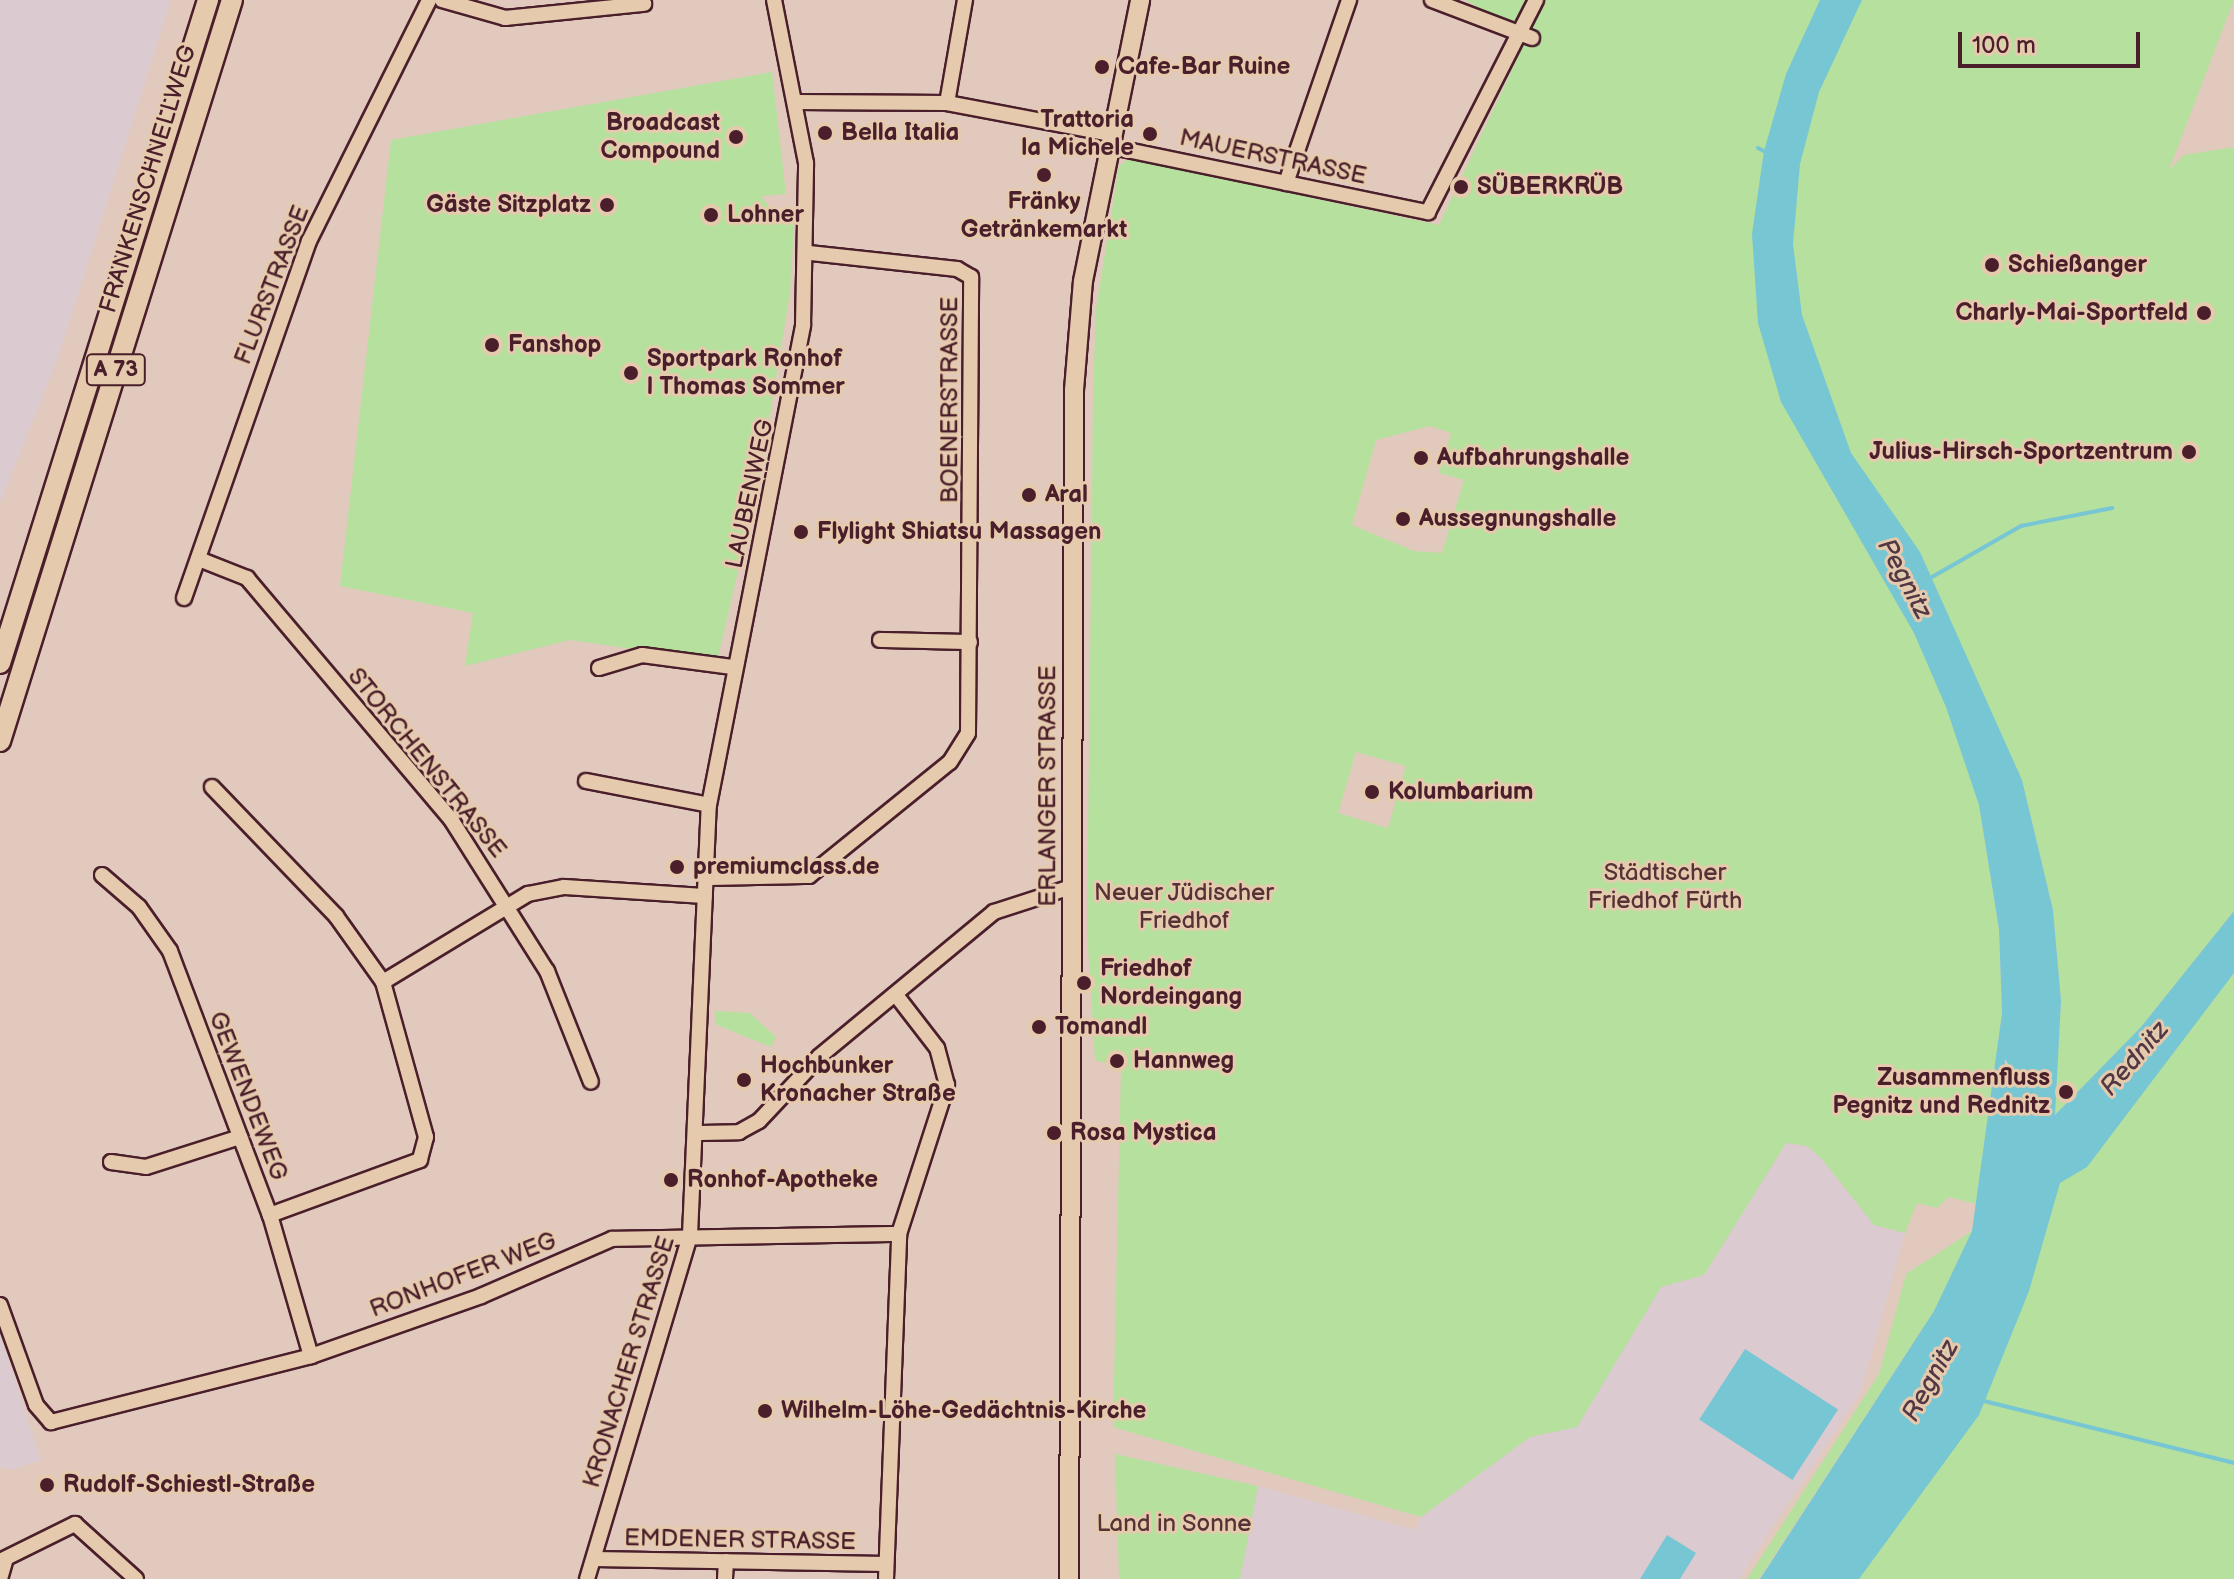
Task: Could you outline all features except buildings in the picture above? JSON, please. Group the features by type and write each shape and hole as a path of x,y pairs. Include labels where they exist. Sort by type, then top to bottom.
{"highway":[{"name":"FRANKENSCHNELLWEG","path":"0,663 208,0"},
{"name":"FRANKENSCHNELLWEG","path":"0,741 232,0"}],"main road":[{"name":"ERLANGER STRASSE","path":"1069,1579 1074,390 1083,281 1109,140 1140,0"}],"street":[{"name":"FLURSTRASSE","path":"184,598 309,241 429,0"},
{"path":"442,0 505,18 644,4"},
{"name":"LAUBENWEG","path":"700,1133 709,805 732,667 792,401 809,253 797,102 774,0"},
{"path":"947,103 965,0"},
{"path":"1286,183 1349,0"},
{"path":"1432,0 1532,38"},
{"path":"1516,32 1536,0"},
{"name":"MAUERSTRASSE","path":"797,102 947,103 1286,183 1428,212 1516,32"},
{"name":"BOENERSTRASSE","path":"705,878 809,876 950,762 968,733 971,277 957,269 809,253"},
{"name":"STORCHENSTRASSE","path":"199,559 247,578 452,821 547,971 591,1082"},
{"path":"880,640 970,642"},
{"path":"599,668 642,655 732,667"},
{"path":"586,781 709,805"},
{"path":"212,787 336,916 383,982 426,1137 420,1160 270,1215"},
{"name":"GEWENDEWEG","path":"102,875 170,951 270,1215 311,1356"},
{"path":"383,982 508,906 564,887 705,896"},
{"path":"700,1133 739,1132 759,1121 820,1056 994,912 1071,887"},
{"path":"886,1572 899,1234 947,1085 937,1048 896,995"},
{"name":"KRONACHER STRASSE","path":"587,1579 690,1235 700,1133"},
{"path":"111,1162 146,1167 240,1137"},
{"name":"RONHOFER WEG","path":"0,1305 36,1405 51,1422 311,1356 481,1296 612,1239 690,1235 899,1234"},
{"path":"0,1579 2,1561 75,1524 136,1579"},
{"name":"EMDENER STRASSE","path":"594,1559 726,1561 886,1572"},
{"path":"725,1579 726,1561"}],"shaded area":[{"path":"0,0 171,0 59,355 0,503"},
{"path":"1786,1143 1807,1146 1822,1159 1874,1225 1905,1233 1861,1392 1739,1579 1240,1579 1258,1486 1415,1530 1421,1517 1530,1437 1577,1427 1661,1287 1704,1275"},
{"path":"0,1335 41,1460 11,1470 0,1467"}],"green space":[{"path":"1465,0 2234,0 2169,170 2184,155 2234,147 2234,911 2141,1027 2054,1116 2061,1001 2053,910 2022,780 1979,805 1999,929 2002,1013 1976,1204 1949,1197 1937,1208 1917,1203 1905,1233 1874,1225 1822,1159 1807,1146 1786,1143 1704,1275 1661,1287 1577,1427 1530,1437 1421,1517 1113,1427 1121,1068 1095,1060 1087,930 1096,309 1119,166 1129,159 1439,225 1529,34","holes":["1430,426 1451,433 1439,473 1464,480 1442,553 1414,551 1352,525 1376,440","1356,752 1406,766 1388,828 1338,813"]},
{"path":"772,72 786,194 761,196 780,220 794,222 790,292 760,477 717,661 570,640 465,666 473,613 340,586 391,140"},
{"path":"2234,973 2234,1579 1859,1579 2060,1183"},
{"path":"715,1011 750,1013 776,1037 771,1047 715,1024"},
{"path":"1972,1231 1934,1311 1759,1579 1747,1579 1879,1374 1906,1274"},
{"name":"Land in Sonne","path":"1115,1454 1258,1486 1240,1579 1119,1579"}],"water":[{"path":"1820,0 1862,0 1819,92 1800,164 1793,244 1802,315 1851,453 1920,552 2022,780 2053,910 2061,1001 2055,1115 2141,1027 2234,911 2234,973 2087,1167 2060,1183 2029,1291 1979,1415 1859,1579 1760,1579 1934,1311 1972,1231 2002,1013 1999,929 1979,805 1946,707 1914,633 1781,402 1758,323 1752,234 1764,151 1786,74"},
{"path":"1745,1349 1838,1409 1792,1480 1699,1419"},
{"path":"1667,1535 1696,1553 1680,1579 1640,1579"}],"waterway":[{"path":"1758,148 1764,151"},
{"name":"Pegnitz","path":"1932,577 2021,526 2112,508"},
{"path":"1980,1400 2234,1463"}],"place":[{"name":"Cafe-Bar Ruine","path":"1102,67"},
{"name":"Bella Italia","path":"825,133"},
{"name":"Trattoria la Michele","path":"1150,134"},
{"name":"Broadcast Compound","path":"736,137"},
{"name":"Fränky Getränkemarkt","path":"1044,175"},
{"name":"SÜBERKRÜB","path":"1461,187"},
{"name":"Gäste Sitzplatz","path":"607,205"},
{"name":"Lohner","path":"711,215"},
{"name":"Schießanger","path":"1992,265"},
{"name":"Charly-Mai-Sportfeld","path":"2204,313"},
{"name":"Fanshop","path":"492,345"},
{"name":"Sportpark Ronhof | Thomas Sommer","path":"631,373"},
{"name":"Julius-Hirsch-Sportzentrum","path":"2189,452"},
{"name":"Aufbahrungshalle","path":"1421,458"},
{"name":"Aral","path":"1029,495"},
{"name":"Aussegnungshalle","path":"1403,519"},
{"name":"Flylight Shiatsu Massagen","path":"801,532"},
{"name":"Kolumbarium","path":"1372,792"},
{"name":"premiumclass.de","path":"677,867"},
{"name":"Friedhof Nordeingang","path":"1084,983"},
{"name":"Tomandl","path":"1039,1027"},
{"name":"Hannweg","path":"1117,1061"},
{"name":"Hochbunker Kronacher Straße","path":"744,1080"},
{"name":"Zusammenfluss Pegnitz und Rednitz","path":"2066,1092"},
{"name":"Rosa Mystica","path":"1054,1133"},
{"name":"Ronhof-Apotheke","path":"671,1180"},
{"name":"Wilhelm-Löhe-Gedächtnis-Kirche","path":"765,1411"},
{"name":"Rudolf-Schiestl-Straße","path":"47,1485"}],"park label":[{"name":"Städtischer Friedhof Fürth","path":"1665,887"},
{"name":"Neuer Jüdischer Friedhof","path":"1184,907"}],"water label":[{"name":"Rednitz","path":"2135,1059"},
{"name":"Regnitz","path":"1931,1381"}]}
